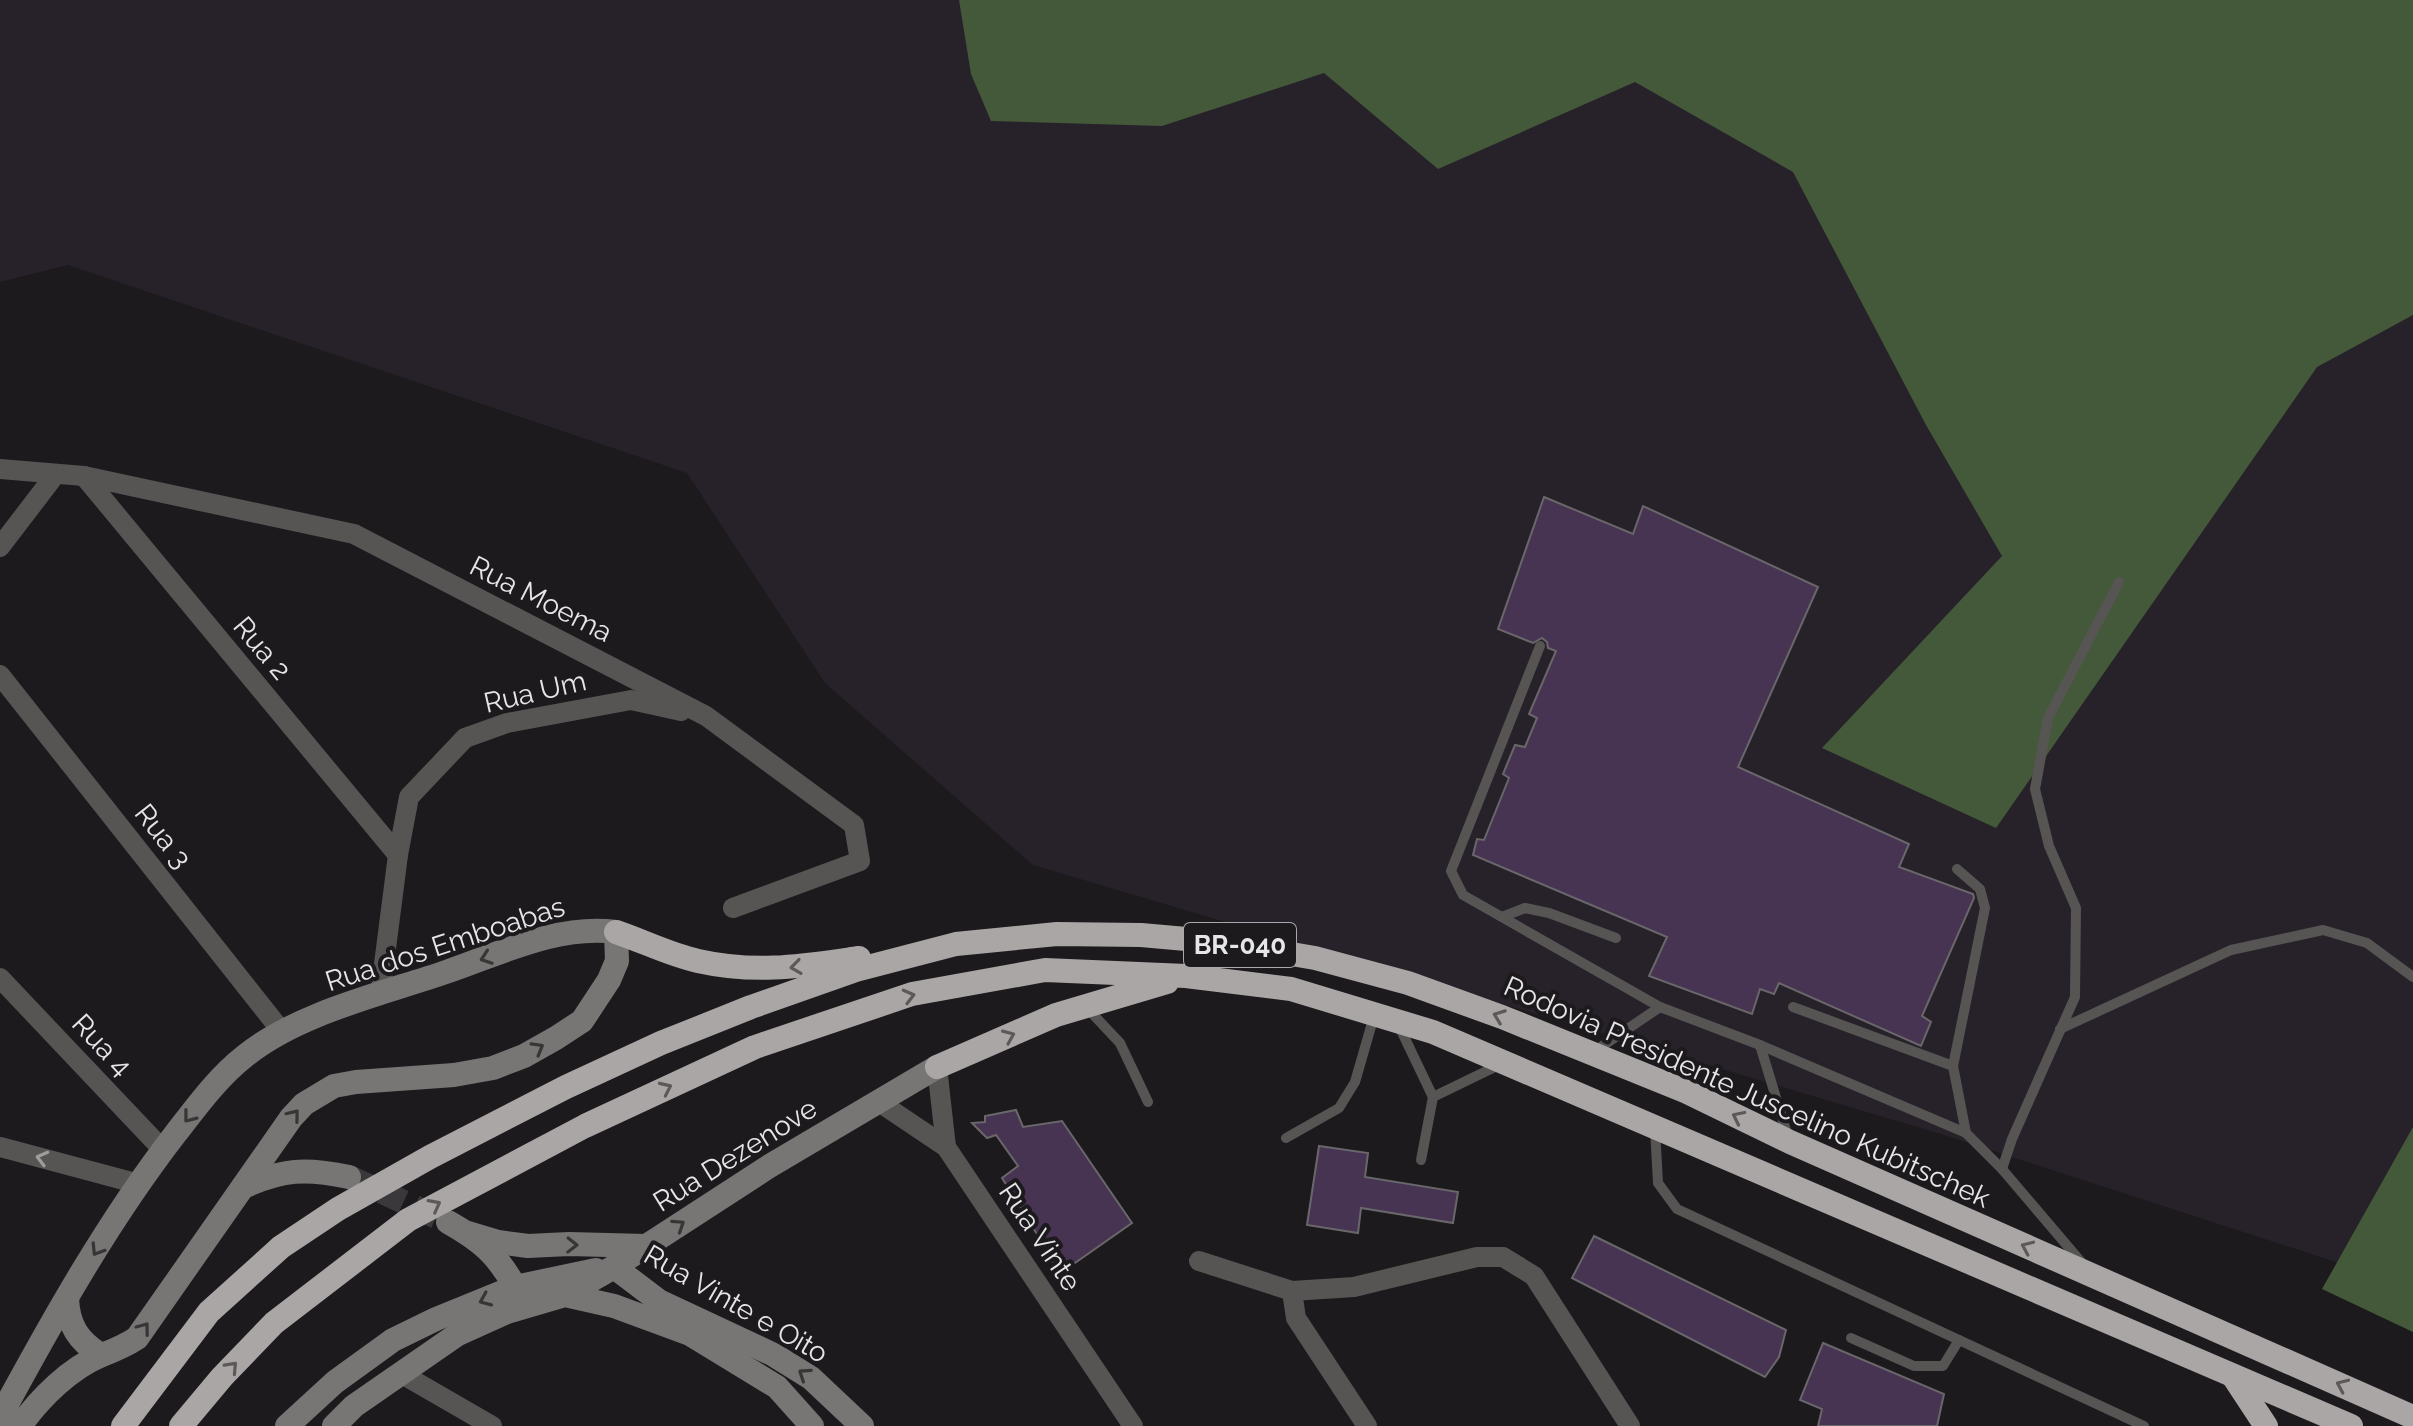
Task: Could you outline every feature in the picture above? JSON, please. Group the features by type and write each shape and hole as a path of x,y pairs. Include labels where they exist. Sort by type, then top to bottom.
{"highway":[{"path":"616,932 694,961 736,968 780,969 956,944"},
{"name":"Rodovia Presidente Juscelino Kubitschek","path":"123,1426 209,1312 281,1247 385,1181 566,1087 661,1043 751,1007 856,970 956,944 1057,934 1141,935 1220,942 1315,958 1408,983 1687,1092 1790,1142 2413,1417"},
{"name":"BR-040","path":"181,1426 222,1377 274,1323 408,1220 585,1126 755,1047 912,994 1045,970 1186,976 1291,989 1433,1032 2351,1426"},
{"path":"937,1067 1056,1015 1186,976"},
{"path":"2233,1376 2266,1426"}],"main road":[{"name":"Rua dos Emboabas","path":"0,1417 67,1298 139,1184 217,1083 245,1055 315,1017 566,933 594,929 616,932"},
{"path":"20,1426 39,1400 101,1355 118,1351 137,1338 304,1104 334,1086 454,1075 493,1068 524,1056 582,1021 609,980 617,961 616,932"},
{"name":"Rua Dezenove","path":"334,1426 354,1406 458,1334 507,1312 565,1295 614,1267 768,1167 937,1067"},
{"path":"243,1187 291,1171 316,1170 349,1177"},
{"path":"515,1287 502,1264 458,1228 498,1242 528,1246 646,1246"},
{"path":"287,1426 335,1382 393,1340 515,1287 614,1267"},
{"name":"Rua Vinte e Oito","path":"614,1267 659,1301 774,1355 811,1378 862,1426"},
{"name":"Rua Dezenove","path":"565,1295 614,1306"},
{"path":"67,1298 68,1316 75,1332 86,1346 101,1355"},
{"name":"Rua Vinte e Oito","path":"614,1306 690,1334 734,1359 777,1387 812,1426"}],"street":[{"name":"Rua Moema","path":"0,469 84,476 354,534 706,716 854,825 860,861 733,908"},
{"path":"0,547 55,475"},
{"name":"Rua 2","path":"84,476 398,855"},
{"name":"Rua 3","path":"0,675 283,1033"},
{"name":"Rua Um","path":"380,995 398,855 409,797 465,738 507,723 631,700 706,716"},
{"name":"Rua 4","path":"0,978 163,1150"},
{"name":"Rua Vinte","path":"937,1067 946,1147 1133,1426"},
{"path":"879,1102 946,1147"},
{"path":"0,1147 139,1184"},
{"path":"1199,1261 1292,1291 1354,1287 1477,1257 1503,1257 1534,1276 1630,1426"},
{"path":"1292,1291 1296,1318 1367,1426"},
{"path":"402,1374 492,1426"}],"lane":[{"path":"2002,1169 2012,1139 2075,997 2076,908 2049,846 2035,789 2048,718 2119,582"},
{"path":"1540,646 1451,871 1463,895 1660,1007 1760,1045 1966,1133 2002,1169 2094,1277"},
{"path":"1957,869 1980,889 1985,908 1953,1066 1966,1133"},
{"path":"1502,917 1525,908 1549,913 1616,938"},
{"path":"2060,1029 2231,950 2323,930 2367,943 2413,977"},
{"path":"1086,1007 1120,1043 1148,1102"},
{"path":"1592,1053 1660,1007"},
{"path":"1793,1007 1953,1066"},
{"path":"1386,1018 1433,1097 1421,1160"},
{"path":"1286,1138 1339,1108 1386,1018"},
{"path":"1760,1045 1790,1142"},
{"path":"1433,1097 1504,1063"},
{"path":"1655,1127 1658,1183 1677,1209 2144,1426"},
{"path":"1851,1338 1914,1366 1943,1366 1959,1340"}],"shaded area":[{"path":"0,0 2413,0 2413,1287 1941,1134 1033,865 825,683 687,473 68,265 0,282"}],"green space":[{"path":"959,0 2413,0 2413,315 2317,367 1996,828 1822,748 2002,556 1926,425 1793,172 1635,82 1438,169 1324,73 1162,126 991,121 971,74"},
{"path":"2413,1127 2413,1332 2322,1289"}],"building":[{"path":"1544,497 1633,534 1643,506 1818,587 1738,767 1909,844 1899,867 1973,894 1974,898 1922,1016 1931,1022 1921,1046 1779,983 1774,994 1760,989 1752,1014 1649,976 1667,937 1473,855 1477,839 1484,840 1509,778 1503,774 1515,745 1525,747 1537,718 1529,714 1556,651 1548,648 1542,638 1533,643 1498,629"},
{"path":"1016,1110 1023,1127 1062,1121 1132,1223 1062,1272 1047,1257 1050,1255 1002,1178 1018,1166 996,1135 987,1138 972,1123 985,1122 985,1116"},
{"path":"1319,1146 1368,1153 1365,1177 1458,1192 1453,1223 1361,1208 1358,1233 1307,1225"},
{"path":"1594,1236 1786,1330 1779,1357 1765,1377 1572,1278"},
{"path":"1823,1343 1944,1394 1937,1426 1818,1426 1822,1409 1800,1400"}],"tunnel":[{"path":"349,1177 441,1219"}]}
